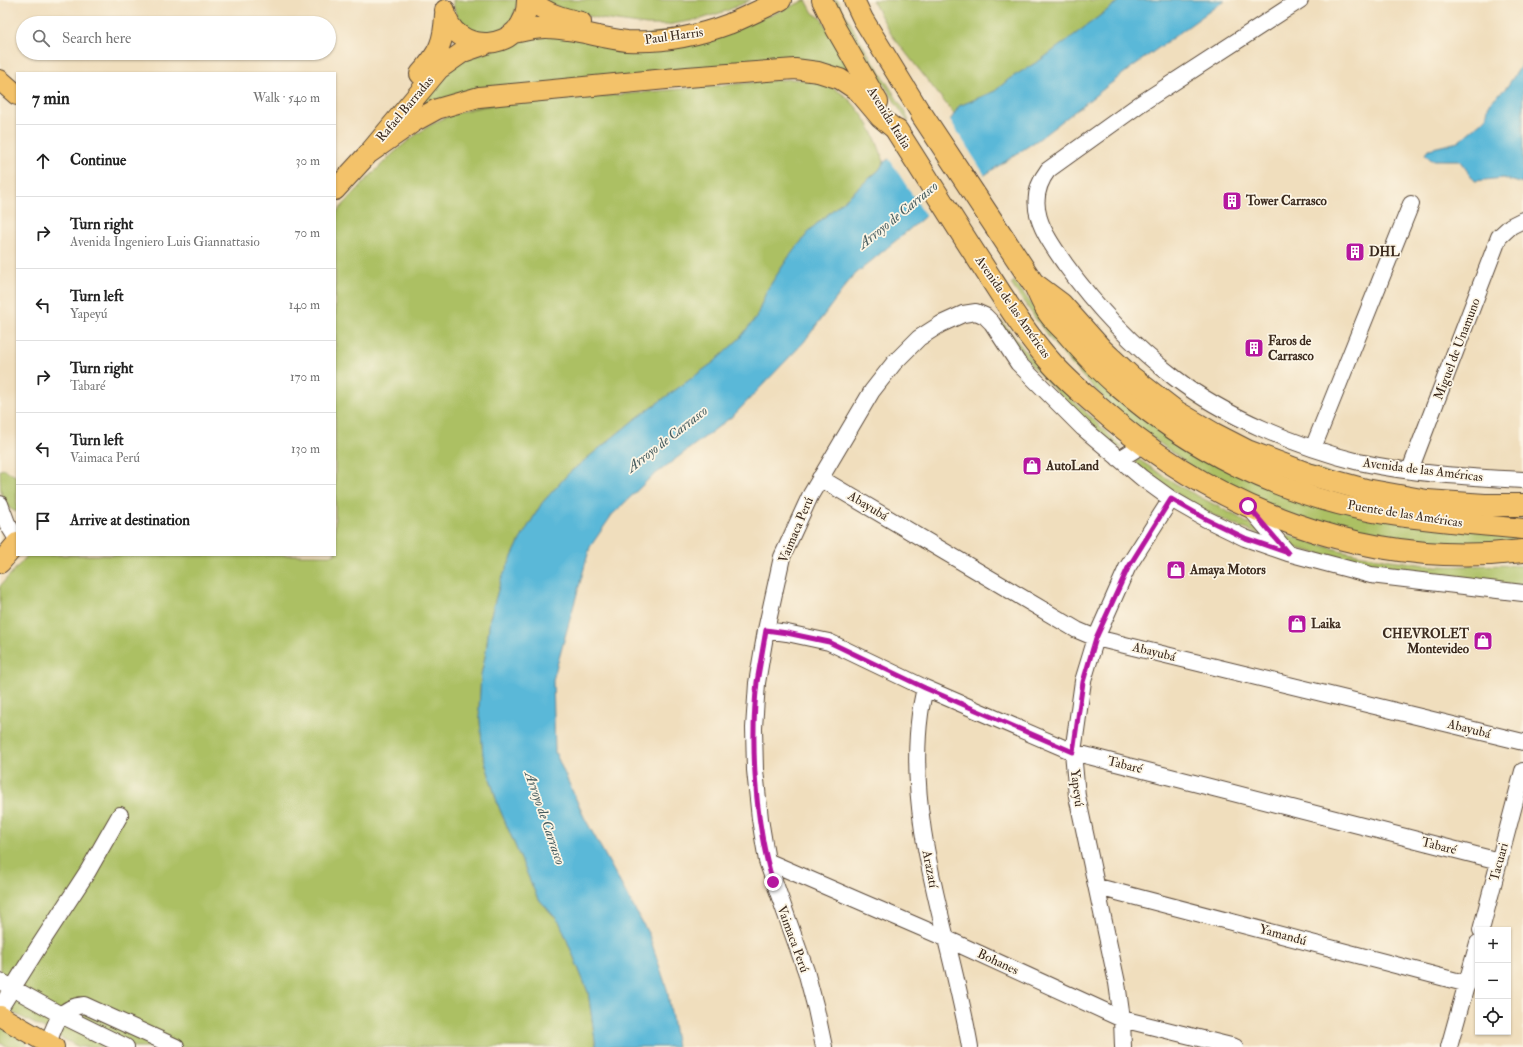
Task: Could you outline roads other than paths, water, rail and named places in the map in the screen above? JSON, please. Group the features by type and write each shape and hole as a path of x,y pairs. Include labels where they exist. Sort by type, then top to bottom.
{"highway":[{"name":"Avenida de las Américas","path":"922,115 1033,283 1060,304 1102,350 1131,377 1176,411 1214,434 1247,451 1308,474 1366,490 1427,501 1485,505 1523,505"},
{"name":"Avenida Italia","path":"897,131 962,233"},
{"name":"Avenida de las Américas","path":"962,233 1011,309 1050,362 1118,425 1189,475 1248,506 1286,522 1342,539 1410,551 1517,554"}],"main road":[{"name":"Rafael Barradas","path":"336,189 368,154 438,69 463,52 505,39 513,33 525,16 527,0"},
{"name":"Paul Harris","path":"531,0 536,5 548,12 564,18 605,28 630,31 656,31 684,29 708,23 726,17 763,0"},
{"name":"Paul Harris","path":"513,33 547,28 561,29 610,39 629,41 658,40 710,30 730,24 781,0"},
{"name":"Avenida Italia","path":"822,0 836,29 875,97 897,131"},
{"path":"854,0 867,26 922,115"},
{"name":"Rafael Barradas","path":"445,7 450,24 456,32 475,42 486,44"},
{"name":"Rafael Barradas","path":"336,172 437,53 442,43 445,30 445,7"},
{"path":"368,154 415,121 437,109 479,96 687,77 795,69 818,72 840,79 858,91 880,117 897,131"},
{"path":"0,80 16,94"},
{"name":"Puente de las Américas","path":"1033,283 1046,311 1108,379 1134,401 1188,440 1241,468 1287,488 1373,512 1523,529"},
{"path":"0,563 16,544"},
{"path":"0,1016 50,1046"}],"street":[{"name":"Avenida de las Américas","path":"1300,0 1140,104 1048,170 1037,189 1036,205 1039,219 1046,236 1095,303 1123,333 1175,379 1209,401 1275,434 1313,448 1358,461 1458,477 1523,480"},
{"path":"1313,448 1411,204"},
{"name":"Miguel de Unamuno","path":"1410,470 1499,237 1511,226 1523,220"},
{"name":"Vaimaca Perú","path":"824,1047 806,972 767,861 759,812 755,770 754,728 757,683 766,630 782,557 810,496 872,391 894,363 919,338 941,324 963,314 976,312 985,316 992,323 1018,363 1050,396 1083,428 1118,458"},
{"path":"1118,458 1123,457 1144,444"},
{"path":"1118,458 1171,499 1206,519 1245,538 1288,553 1371,575 1523,593"},
{"name":"Abayubá","path":"820,478 1077,630 1096,638 1523,742"},
{"name":"Yapeyú","path":"1123,1047 1122,1019 1117,982 1098,887 1086,843 1077,796 1073,752 1083,682 1096,638 1128,568 1171,499"},
{"path":"0,504 7,523 16,537"},
{"path":"1248,506 1288,553"},
{"name":"Tabaré","path":"766,630 829,642 925,688 1073,752 1499,861"},
{"name":"Arazatí","path":"925,688 920,715 918,745 919,798 924,834 945,938 959,991 970,1047"},
{"name":"Tacuari","path":"1482,927 1523,771"},
{"path":"0,1008 6,985 39,946 88,871 120,815"},
{"name":"Bohanes","path":"767,861 945,938 1122,1019 1235,1047"},
{"name":"Yamandú","path":"1098,887 1468,984"},
{"path":"1449,1047 1475,956"},
{"path":"6,985 61,1015 126,1047"},
{"path":"50,1046 54,1025 61,1015 66,1010 75,1006 84,1005 176,1047"}],"water":[{"name":"Arroyo de Carrasco","path":"1121,0 1225,0 1132,67 1039,139 935,208 852,277 804,342 734,415 649,479 612,515 590,547 553,680 555,752 584,817 649,935 667,989 677,1047 596,1047 588,992 560,923 537,897 498,805 483,755 479,709 481,675 486,652 490,618 501,580 520,540 542,503 569,473 634,420 714,362 739,339 756,318 767,290 788,258 812,228 879,170 884,162 951,119 959,106 995,91 1009,79 1042,59"},
{"path":"1523,60 1523,184 1503,178 1475,181 1459,160 1431,160 1425,154 1429,149 1458,142 1486,118 1489,103 1506,88 1519,69"}],"place":[{"name":"Tower Carrasco","path":"1232,201"},
{"name":"DHL","path":"1355,252"},
{"name":"Faros de Carrasco","path":"1254,348"},
{"name":"AutoLand","path":"1032,466"},
{"name":"Amaya Motors","path":"1176,570"},
{"name":"Laika","path":"1297,624"},
{"name":"CHEVROLET Montevideo","path":"1483,641"}]}
